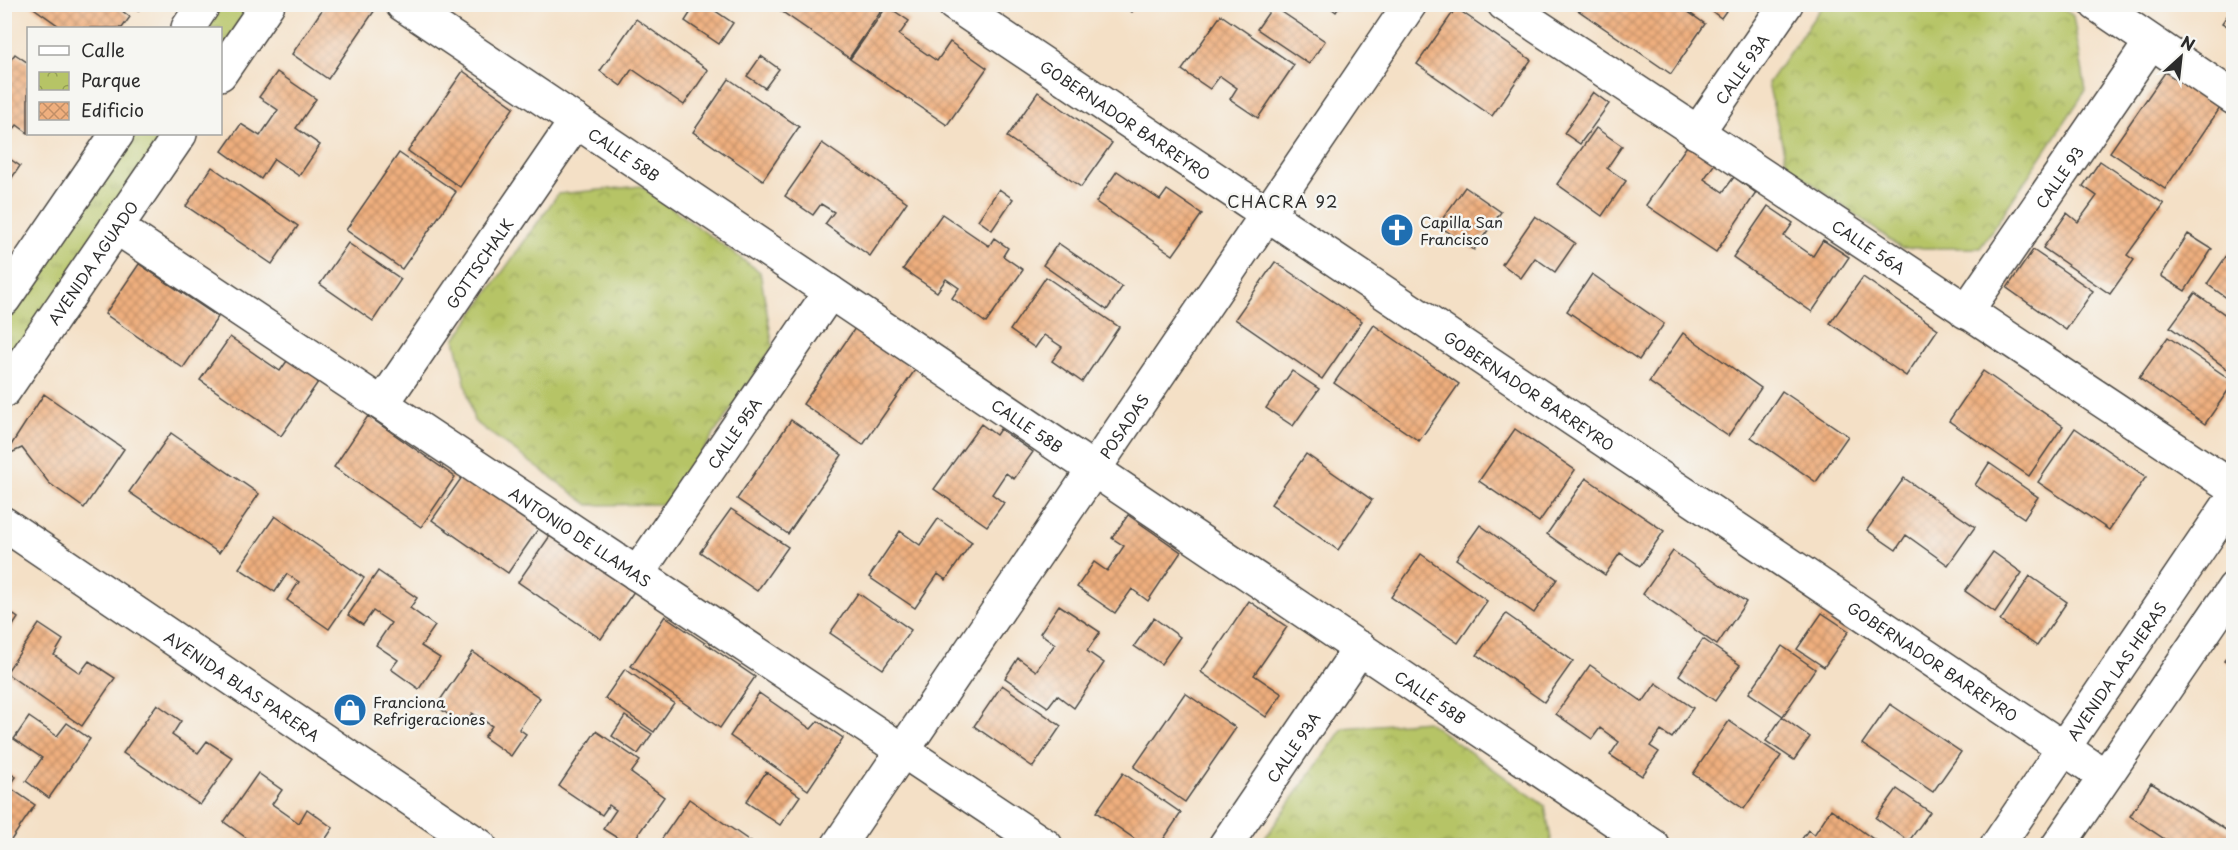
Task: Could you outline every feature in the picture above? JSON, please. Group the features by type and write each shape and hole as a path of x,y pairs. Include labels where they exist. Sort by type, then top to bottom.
{"street":[{"path":"189,27 204,4"},
{"path":"222,71 268,4"},
{"name":"CALLE 58B","path":"402,4 1360,648 1632,840"},
{"name":"GOBERNADOR BARREYRO","path":"954,4 2105,777"},
{"name":"POSADAS","path":"838,846 1410,4"},
{"name":"CALLE 56A","path":"1504,4 2234,488"},
{"name":"CALLE 93A","path":"1697,133 1786,4"},
{"path":"2096,4 2234,98"},
{"name":"CALLE 93","path":"1966,312 2151,42"},
{"name":"GOTTSCHALK","path":"382,404 576,121"},
{"path":"4,299 116,135"},
{"name":"AVENIDA AGUADO","path":"4,391 179,135"},
{"name":"ANTONIO DE LLAMAS","path":"116,227 1046,846"},
{"name":"CALLE 95A","path":"637,574 830,292"},
{"name":"AVENIDA LAS HERAS","path":"1997,846 2234,497"},
{"name":"AVENIDA BLAS PARERA","path":"4,524 480,846"},
{"path":"2058,846 2234,588"},
{"name":"CALLE 93A","path":"1224,846 1360,648"}],"green space":[{"path":"2058,4 2073,16 2086,90 1980,248 1901,248 1787,165 1768,83 1823,5"},
{"path":"211,5 254,5 222,53 222,27 196,27"},
{"path":"123,135 166,135 5,374 5,311"},
{"path":"641,186 760,272 773,347 667,504 589,505 474,421 455,339 558,194"},
{"path":"1427,721 1545,806 1552,845 1260,845 1343,728"}],"building":[{"path":"28,4 113,4 130,17 123,27 61,27"},
{"path":"129,4 143,4 138,11"},
{"path":"326,4 379,4 328,79 292,54"},
{"path":"696,4 705,4 733,23 719,44 685,21"},
{"path":"771,4 853,5 886,4 849,58"},
{"path":"1120,4 1137,4 1132,12"},
{"path":"1326,4 1341,4 1336,12"},
{"path":"1569,4 1677,4 1705,24 1671,74"},
{"path":"1702,4 1731,4 1721,18"},
{"path":"887,6 909,21 899,35 937,61 950,42 987,68 947,125 850,59"},
{"path":"1273,6 1325,41 1309,64 1257,29"},
{"path":"2234,6 2234,30 2222,23"},
{"path":"1456,8 1531,60 1492,116 1417,64"},
{"path":"1221,15 1294,65 1258,118 1230,99 1237,88 1220,76 1210,89 1182,70"},
{"path":"636,19 708,70 684,105 632,69 621,86 600,71"},
{"path":"15,54 27,62 27,132 17,125 4,142 4,68"},
{"path":"761,56 779,69 765,88 747,76"},
{"path":"463,71 514,107 460,187 408,151"},
{"path":"2166,71 2220,108 2165,189 2110,152"},
{"path":"277,72 316,99 296,128 320,145 299,176 274,159 261,179 222,151 241,124 260,136 278,110 259,97"},
{"path":"729,79 799,127 763,180 693,132"},
{"path":"1038,92 1112,143 1081,187 1007,137"},
{"path":"1593,92 1609,104 1580,144 1564,133"},
{"path":"1596,128 1622,146 1607,168 1626,181 1602,216 1557,184"},
{"path":"822,143 907,202 870,256 825,224 834,212 821,204 813,215 785,196"},
{"path":"1689,143 1716,162 1704,179 1723,192 1734,177 1756,193 1716,252 1646,205"},
{"path":"399,153 456,192 402,269 346,230"},
{"path":"4,155 20,166 9,182 4,179"},
{"path":"2100,161 2164,204 2127,255 2134,260 2110,294 2043,248 2067,213 2078,222 2097,196 2083,186"},
{"path":"212,167 298,226 272,264 186,206"},
{"path":"1117,171 1160,200 1167,190 1202,214 1173,255 1096,202"},
{"path":"1465,187 1501,212 1474,250 1438,225"},
{"path":"999,189 1013,199 992,230 978,220"},
{"path":"1768,206 1793,223 1784,236 1813,256 1823,240 1849,257 1812,312 1733,257"},
{"path":"942,214 989,246 994,238 1008,248 1003,256 1023,270 986,323 952,298 959,288 946,279 937,292 903,269"},
{"path":"1535,216 1575,243 1555,272 1535,258 1521,278 1502,264"},
{"path":"2188,234 2212,249 2185,291 2161,276"},
{"path":"348,243 401,279 373,321 320,284"},
{"path":"1058,243 1122,287 1107,310 1043,265"},
{"path":"2234,245 2234,303 2207,284"},
{"path":"2033,250 2093,291 2066,330 2007,288"},
{"path":"1275,262 1362,321 1322,379 1235,319"},
{"path":"139,264 218,317 183,368 105,314"},
{"path":"1592,274 1664,324 1639,360 1567,311"},
{"path":"1046,277 1119,327 1082,382 1052,361 1062,347 1044,335 1035,348 1010,330"},
{"path":"1863,277 1938,329 1906,376 1830,323"},
{"path":"2195,293 2234,321 2234,374 2170,327"},
{"path":"1374,325 1459,384 1419,441 1334,383"},
{"path":"855,328 915,370 863,445 803,404"},
{"path":"1683,333 1761,388 1728,436 1649,382"},
{"path":"230,337 280,371 294,351 325,372 281,436 200,380"},
{"path":"2168,337 2234,382 2205,424 2139,378"},
{"path":"1292,371 1319,389 1293,426 1266,408"},
{"path":"1983,371 2063,426 2029,476 1949,421"},
{"path":"1782,391 1848,436 1816,482 1751,437"},
{"path":"44,394 124,449 84,508 49,483 22,448 4,456"},
{"path":"368,416 455,477 421,527 334,467"},
{"path":"791,420 842,455 788,534 737,499"},
{"path":"981,424 996,435 1000,429 1033,452 1014,479 1006,473 992,494 1004,503 987,526 934,489"},
{"path":"2075,428 2146,477 2109,530 2038,482"},
{"path":"1515,429 1575,470 1539,522 1479,481"},
{"path":"171,433 259,494 219,553 129,492"},
{"path":"1306,454 1372,500 1338,550 1271,504"},
{"path":"1989,463 2038,497 2024,518 1975,485"},
{"path":"467,470 543,522 508,573 432,520"},
{"path":"1586,478 1664,531 1640,566 1620,553 1605,575 1547,534"},
{"path":"1904,478 1975,527 1948,565 1906,535 1896,550 1867,530"},
{"path":"731,509 788,547 757,591 700,552"},
{"path":"1128,515 1181,552 1148,601 1132,589 1115,613 1077,587 1094,562 1107,571 1124,546 1112,538"},
{"path":"275,516 364,578 329,629 287,600 299,582 287,574 275,592 239,568"},
{"path":"938,519 972,542 946,580 938,574 915,608 869,577 900,531 920,545"},
{"path":"1480,525 1557,579 1534,613 1456,559"},
{"path":"554,530 637,587 601,639 518,582"},
{"path":"1673,551 1746,602 1717,645 1643,594"},
{"path":"1993,552 2022,573 1995,612 1965,591"},
{"path":"1421,554 1487,601 1458,643 1391,597"},
{"path":"378,571 417,598 410,608 435,626 421,646 440,658 419,689 391,669 398,660 376,645 391,623 373,611 363,625 348,615"},
{"path":"2030,576 2067,602 2037,646 2000,621"},
{"path":"858,593 911,630 883,669 830,633"},
{"path":"1249,601 1287,627 1254,675 1282,694 1266,717 1201,672"},
{"path":"1059,605 1100,632 1087,651 1104,663 1074,708 1057,695 1048,707 1005,678 1018,658 1036,671 1055,644 1040,633"},
{"path":"4,608 18,618 4,639"},
{"path":"1822,613 1849,631 1824,667 1797,649"},
{"path":"1506,614 1573,661 1544,702 1477,655"},
{"path":"665,616 755,677 720,728 631,666"},
{"path":"1154,618 1180,637 1161,664 1134,646"},
{"path":"39,624 63,640 54,655 80,673 89,661 115,678 82,726 6,673"},
{"path":"1703,639 1740,665 1715,701 1679,675"},
{"path":"1782,646 1815,669 1783,716 1749,693"},
{"path":"2234,646 2234,667 2224,661"},
{"path":"473,652 540,698 519,729 526,734 511,756 484,737 492,726 472,713 464,725 436,706"},
{"path":"1590,665 1643,702 1656,683 1693,708 1672,738 1661,731 1650,746 1659,752 1642,776 1610,755 1619,742 1600,728 1592,739 1556,714"},
{"path":"625,669 674,703 654,732 605,698"},
{"path":"1002,685 1061,726 1033,767 974,726"},
{"path":"759,693 811,729 818,721 843,738 808,790 730,736"},
{"path":"1185,693 1236,728 1185,802 1134,767"},
{"path":"157,704 181,721 172,735 198,753 207,741 233,758 200,805 123,753"},
{"path":"1890,704 1961,752 1933,792 1862,744"},
{"path":"625,716 652,734 638,754 612,736"},
{"path":"29,717 57,736 67,723 90,739 49,798 26,781 42,758 14,739"},
{"path":"1782,717 1810,737 1794,760 1766,741"},
{"path":"1729,721 1781,756 1744,809 1693,774"},
{"path":"596,731 640,761 631,773 664,797 630,846 603,829 616,810 609,805 602,815 559,786"},
{"path":"4,770 16,777 9,787 35,805 7,846 4,846"},
{"path":"766,772 800,796 780,825 746,802"},
{"path":"258,773 282,790 272,804 299,823 307,809 333,828 321,846 258,846 224,822"},
{"path":"1123,773 1181,813 1159,846 1145,846 1096,812"},
{"path":"2151,783 2234,835 2234,846 2175,846 2130,816"},
{"path":"1897,789 1930,812 1909,841 1876,818"},
{"path":"689,799 757,846 657,846"},
{"path":"1831,809 1883,846 1797,846 1808,830 1814,835"}],"place":[{"name":"Capilla San Francisco","path":"1397,230"},
{"name":"Franciona Refrigeraciones","path":"350,710"}],"district":[{"name":"CHACRA 92","path":"1283,201"}]}
